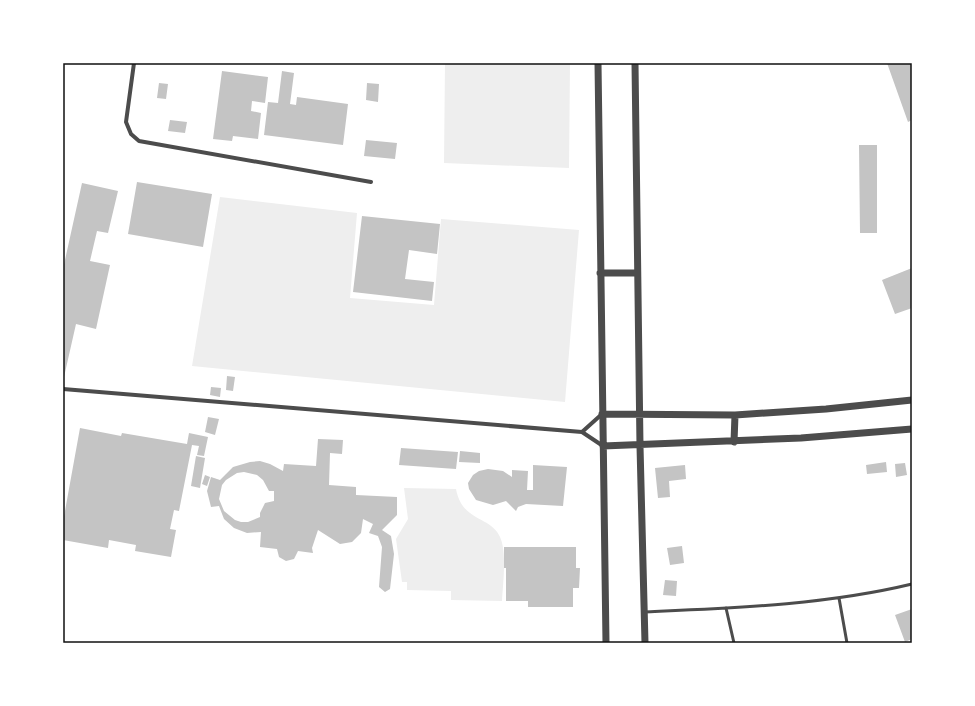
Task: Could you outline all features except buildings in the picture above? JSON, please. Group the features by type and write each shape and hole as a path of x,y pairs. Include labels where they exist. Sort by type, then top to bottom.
{"street":[{"path":"134,63 126,122 131,134 139,141 371,182"},
{"path":"598,63 606,643"},
{"path":"635,63 637,272 645,643"},
{"path":"600,273 637,272"},
{"path":"63,389 582,432 603,446 734,442 912,429"},
{"path":"582,432 602,414 735,415 826,409 912,400"},
{"path":"734,442 735,415"}],"lane":[{"path":"644,612 726,608 839,598 912,584"},
{"path":"839,598 847,643"},
{"path":"726,608 734,643"}],"shaded area":[{"path":"445,63 570,63 569,168 444,163"},
{"path":"220,197 357,213 350,298 434,305 441,219 579,230 565,402 192,366"},
{"path":"404,488 456,489 459,500 464,507 470,513 496,530 502,543 503,551 504,568 502,601 451,600 451,591 407,590 407,582 402,582 396,539 408,519"}]}
